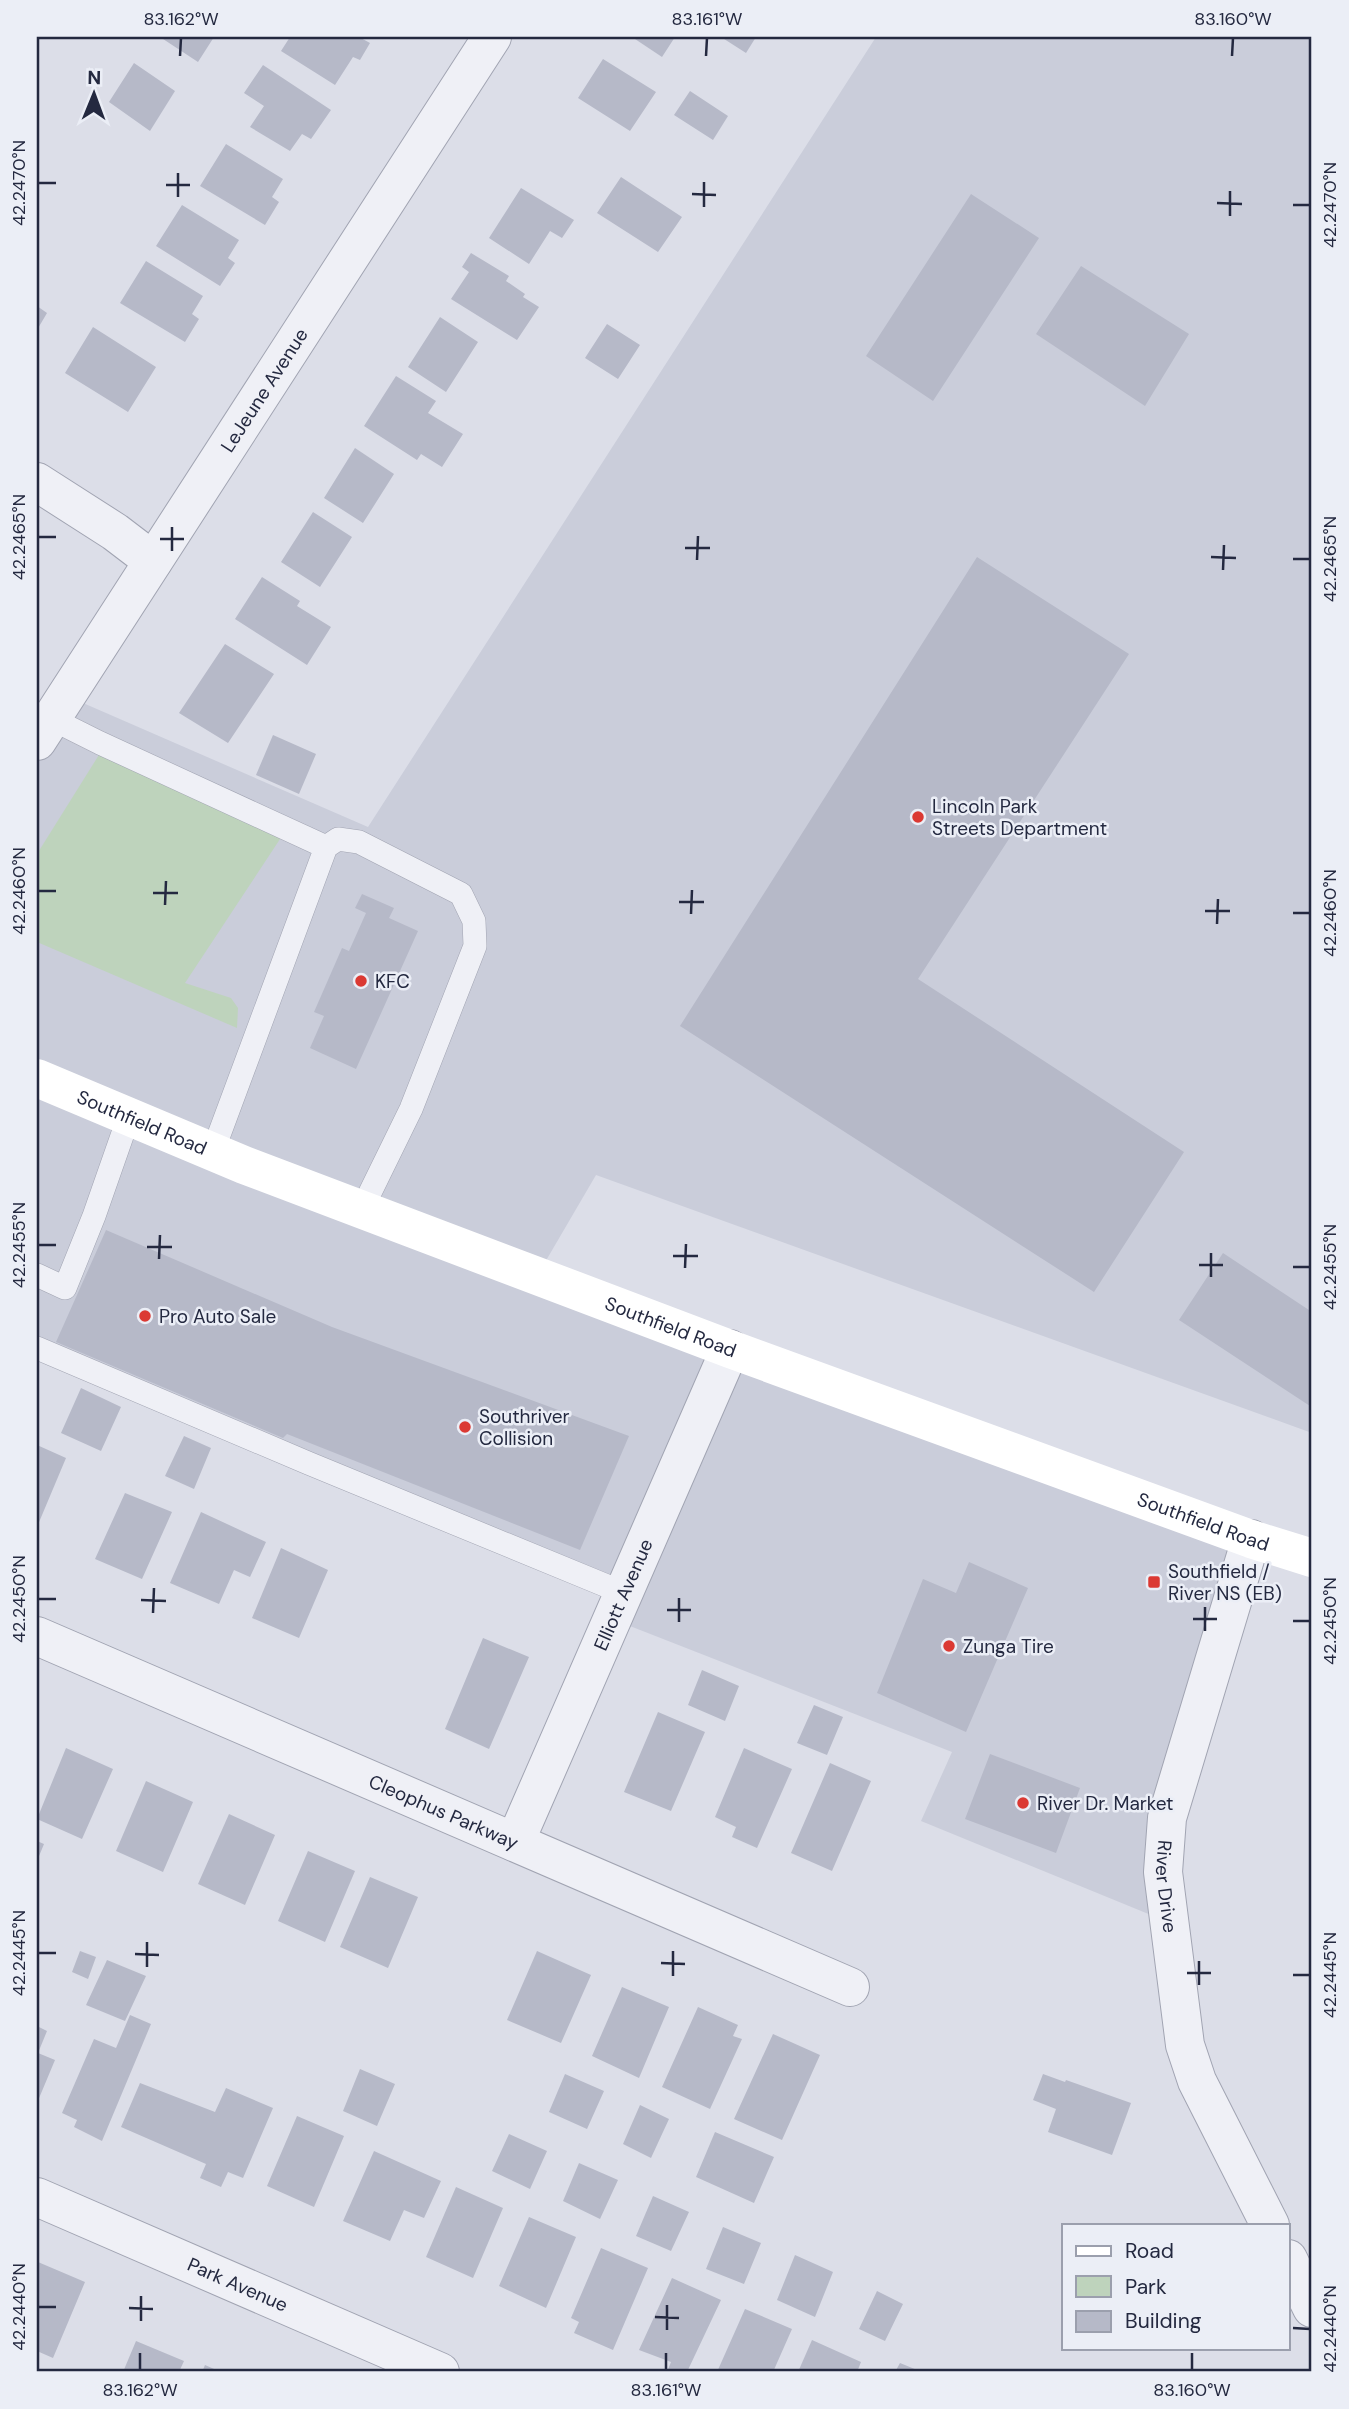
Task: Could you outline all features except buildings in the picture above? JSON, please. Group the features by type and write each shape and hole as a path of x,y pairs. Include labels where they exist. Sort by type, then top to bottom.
{"main road":[{"name":"Southfield Road","path":"37,1078 213,1152 730,1349 1251,1539 1312,1558"}],"street":[{"name":"LeJeune Avenue","path":"41,724 153,561 492,37"},
{"path":"37,482 115,532 153,561"},
{"name":"Elliott Avenue","path":"515,1842 730,1349"},
{"name":"River Drive","path":"1251,1539 1167,1818 1163,1872 1185,2045 1198,2081 1270,2224"},
{"name":"Cleophus Parkway","path":"37,1636 850,1987"},
{"name":"Park Avenue","path":"37,2197 440,2372"},
{"path":"1290,2263 1312,2308"}],"lane":[{"path":"41,724 326,847"},
{"path":"213,1152 326,847 338,839 359,842 461,894 474,921 475,946 411,1109 362,1209"},
{"path":"37,1275 65,1288 129,1116"},
{"path":"37,1348 308,1463 624,1592"}],"shaded area":[{"path":"876,37 1312,37 1312,1433 596,1175 537,1276 1251,1539 1167,1818 1168,1922 921,1821 952,1752 612,1619 624,1593 37,1348 37,711 67,696 368,827"}],"green space":[{"path":"102,750 286,830 185,983 231,998 238,1008 237,1028 37,942 37,854"}],"place":[{"name":"Lincoln Park Streets Department","path":"918,817"},
{"name":"KFC","path":"361,981"},
{"name":"Pro Auto Sale","path":"145,1316"},
{"name":"Southriver Collision","path":"465,1427"},
{"name":"Southfield / River NS (EB)","path":"1154,1582"},
{"name":"Zunga Tire","path":"949,1646"},
{"name":"River Dr. Market","path":"1023,1803"}]}
